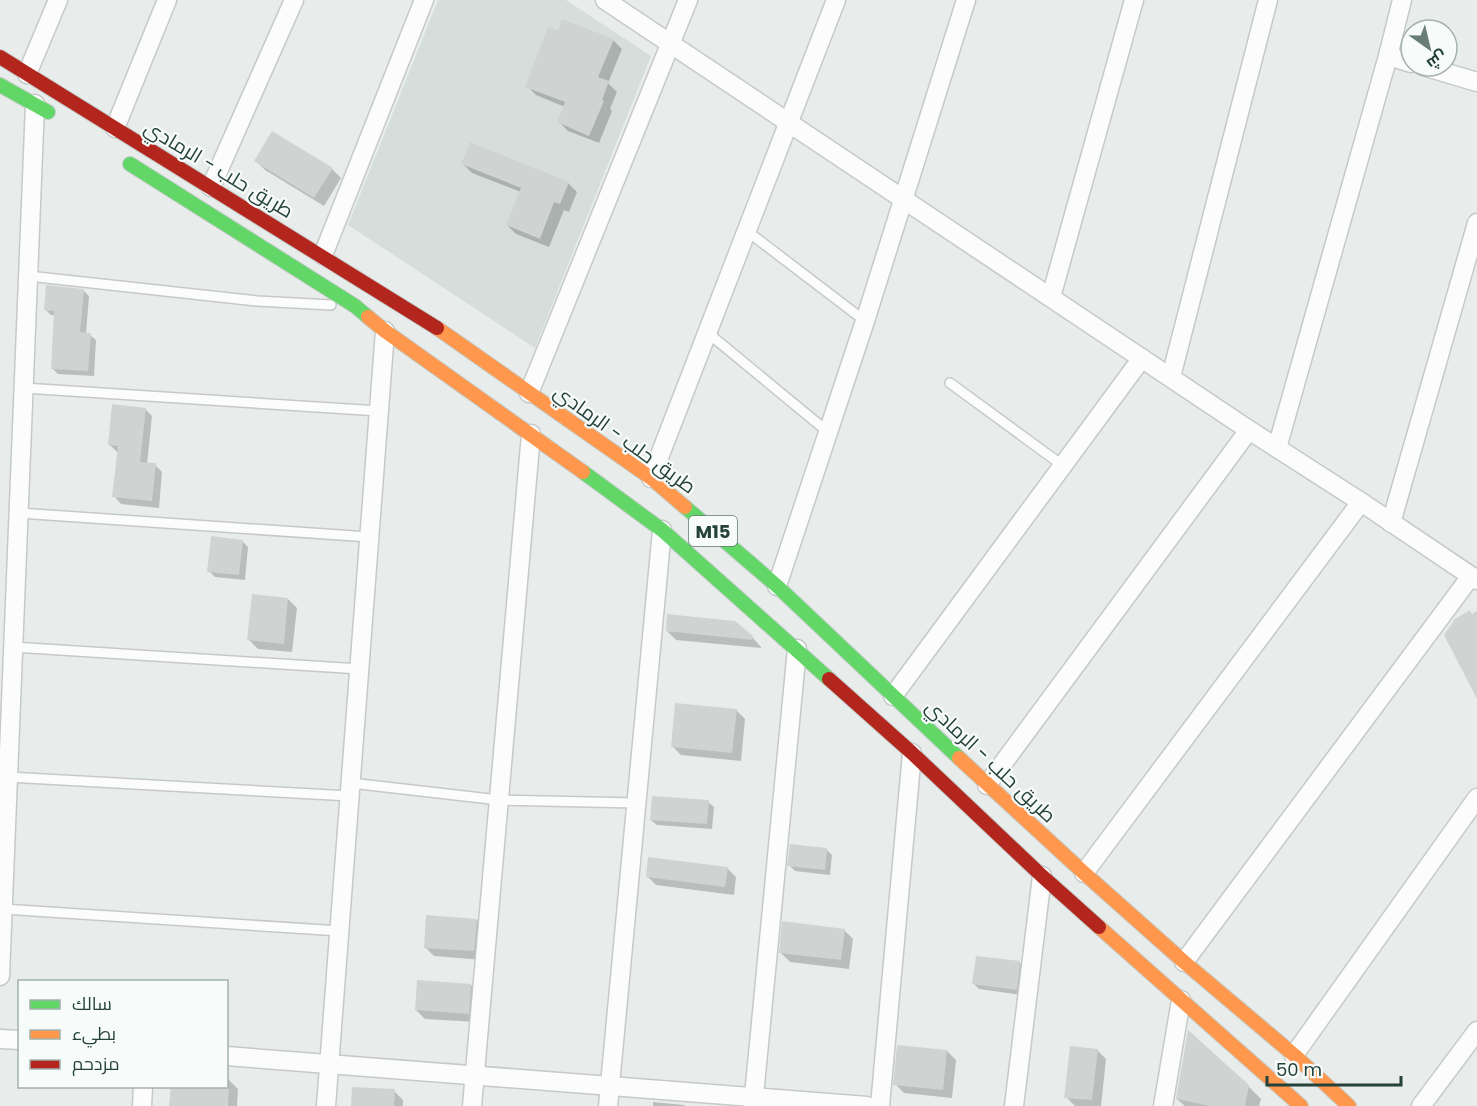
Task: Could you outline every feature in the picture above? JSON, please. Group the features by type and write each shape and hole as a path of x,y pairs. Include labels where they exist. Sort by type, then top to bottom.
{"highway":[{"name":"طريق حلب - الرمادي","path":"0,57 435,326 651,478 777,586 987,785 1084,873 1294,1055 1349,1106"},
{"path":"0,85 55,117"},
{"name":"M15","path":"115,155 355,306 385,331 662,530 912,753 1042,876 1297,1104"}],"street":[{"path":"27,74 58,0"},
{"path":"114,128 167,0"},
{"path":"211,187 294,0"},
{"path":"323,255 424,0"},
{"path":"605,0 1474,578 1184,962"},
{"path":"529,393 688,0"},
{"path":"651,478 836,0"},
{"path":"777,586 865,321 966,0"},
{"path":"1051,297 1134,0"},
{"path":"1171,377 1268,0"},
{"path":"1277,448 1402,0"},
{"path":"1388,56 1399,59"},
{"path":"1459,77 1477,82"},
{"path":"0,976 35,104"},
{"path":"1391,523 1477,223"},
{"path":"326,1106 385,331"},
{"path":"892,696 1142,358"},
{"path":"987,785 1249,430"},
{"path":"472,1106 531,434"},
{"path":"1084,873 1361,502"},
{"path":"608,1106 662,530"},
{"path":"753,1102 796,649"},
{"path":"880,1106 912,753"},
{"path":"1294,1055 1477,798"},
{"path":"1014,1106 1042,876"},
{"path":"1163,1106 1181,1000"},
{"path":"1421,1106 1477,1031"},
{"path":"0,1039 18,1040"},
{"path":"228,1056 610,1086 753,1102 867,1106"},
{"path":"142,1106 143,1088"}],"lane":[{"path":"747,231 865,321"},
{"path":"28,276 257,301 355,306"},
{"path":"708,333 828,432"},
{"path":"950,382 1062,465"},
{"path":"24,388 379,411"},
{"path":"19,513 369,537"},
{"path":"13,647 360,669"},
{"path":"8,777 350,789 499,800 637,803"},
{"path":"3,909 340,931"}],"shaded area":[{"path":"438,0 566,0 651,56 535,348 348,225"}],"building":[{"path":"562,19 614,39 598,77 609,81 602,100 604,101 589,136 557,122 565,102 525,87 548,27 558,30"},
{"path":"272,131 333,168 314,198 254,161"},
{"path":"470,142 569,182 560,204 554,202 540,239 506,225 521,188 461,164"},
{"path":"46,285 84,289 80,332 91,333 88,371 51,369 54,311 44,310"},
{"path":"112,404 146,408 140,462 156,463 152,501 112,497 118,446 108,445"},
{"path":"211,536 243,540 239,575 207,572"},
{"path":"252,594 288,598 284,644 247,640"},
{"path":"1470,610 1472,614 1477,611 1477,699 1444,635 1455,619"},
{"path":"667,614 735,621 753,636 752,640 666,631"},
{"path":"675,703 737,709 732,753 671,747"},
{"path":"652,796 709,800 707,824 650,820"},
{"path":"790,844 827,848 825,870 787,866"},
{"path":"648,857 728,867 725,887 646,877"},
{"path":"426,915 477,919 474,951 424,948"},
{"path":"782,921 845,929 841,960 779,953"},
{"path":"976,956 1020,961 1017,990 972,984"},
{"path":"417,980 471,984 469,1014 415,1010"},
{"path":"1188,1030 1249,1085 1245,1106 1210,1106 1176,1099"},
{"path":"897,1045 947,1050 943,1090 893,1085"},
{"path":"1070,1046 1098,1049 1092,1100 1064,1098"},
{"path":"229,1086 228,1106 169,1106 171,1088 228,1088"},
{"path":"352,1087 395,1089 394,1106 351,1106"}],"traffic: fast":[{"path":"0,85 48,112"},
{"path":"130,164 355,306 368,317"},
{"path":"583,472 662,530 829,679"},
{"path":"685,507 777,586 959,758"}],"traffic: slow":[{"path":"368,317 583,472"},
{"path":"437,328 651,478 685,507"},
{"path":"959,758 1084,873 1294,1055 1349,1106"},
{"path":"1099,927 1301,1106"}],"traffic: jam":[{"path":"0,57 437,328"},
{"path":"829,679 1099,927"}]}
